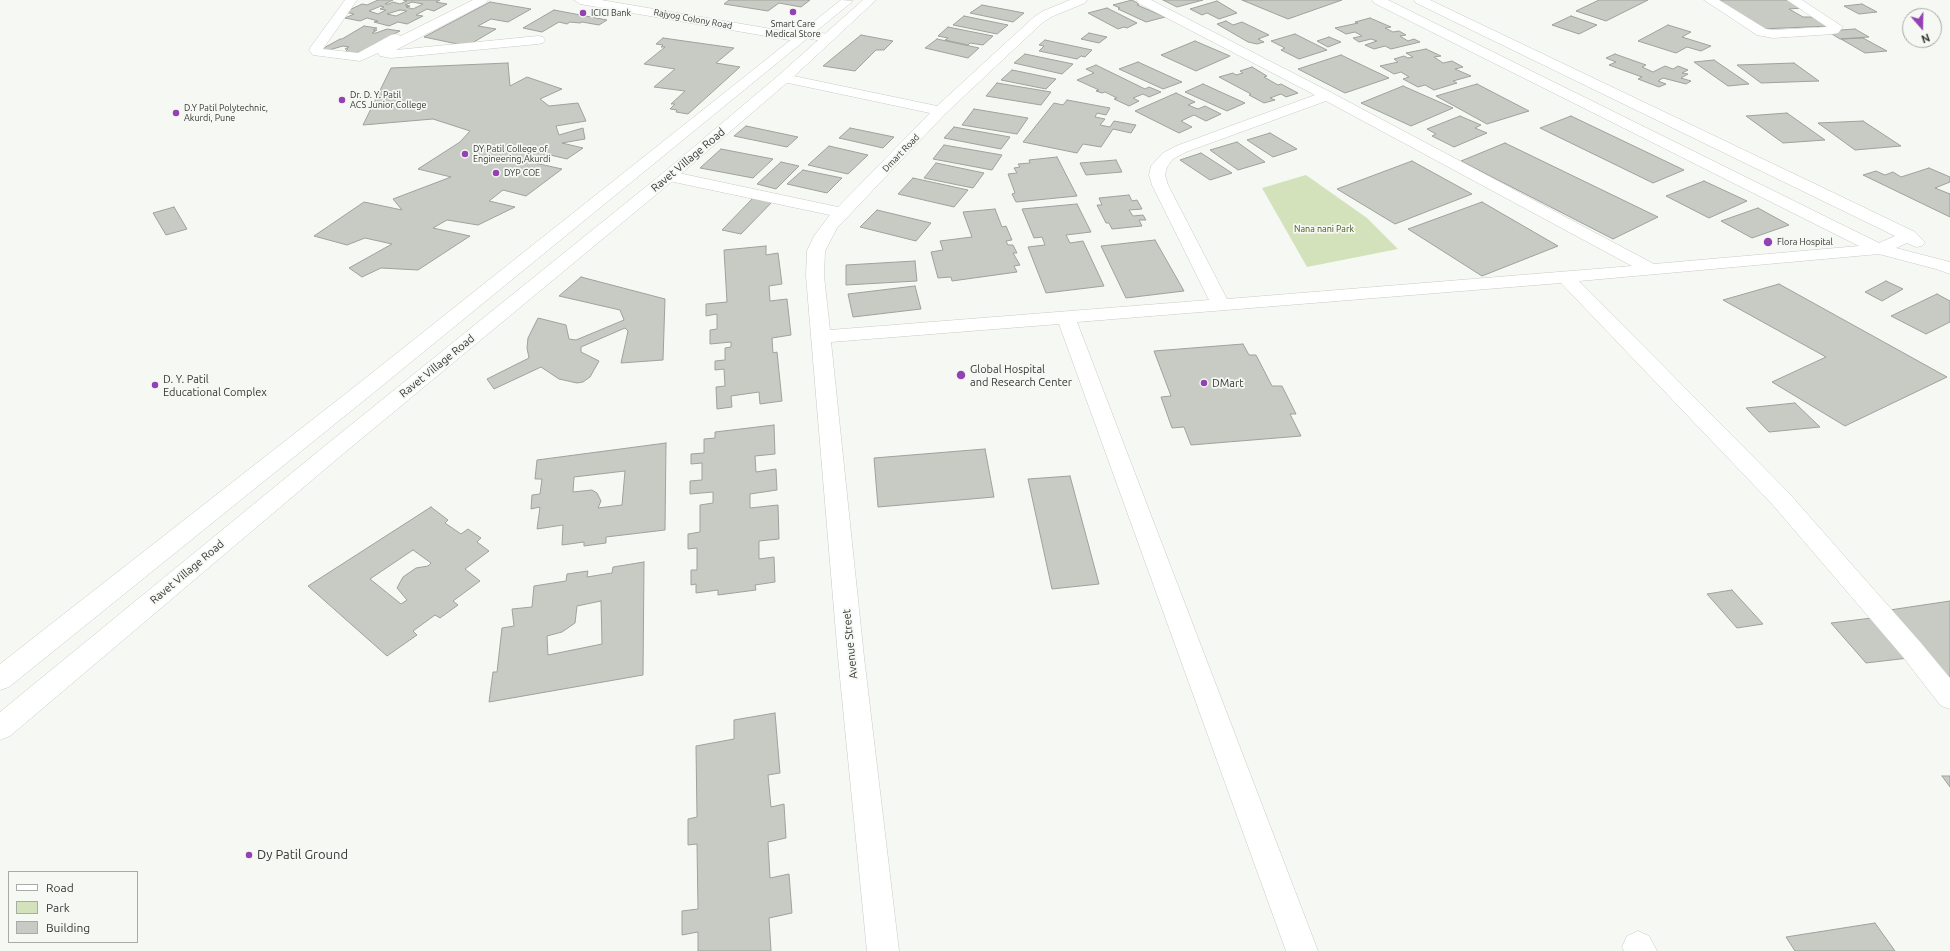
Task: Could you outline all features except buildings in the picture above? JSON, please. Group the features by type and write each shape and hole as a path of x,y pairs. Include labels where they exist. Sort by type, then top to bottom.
{"street":[{"path":"351,0 317,48 316,50 318,52 360,57 464,0"},
{"path":"482,0 385,50 385,53 391,54 538,40"},
{"name":"Rajyog Colony Road","path":"580,0 789,36 806,34 827,38"},
{"name":"Rajyog Colony Road","path":"631,0 800,29 806,34"},
{"name":"Ravet Village Road","path":"0,679 384,374 849,0"},
{"name":"Ravet Village Road","path":"0,728 329,454 669,176 784,78 870,0"},
{"name":"Dmart Road","path":"820,337 815,276 816,251 823,236 940,111 1038,20 1047,14 1081,0"},
{"path":"1142,0 1327,96 1649,268"},
{"path":"1378,0 1879,248 1946,267"},
{"path":"1420,0 1909,236 1946,267"},
{"path":"1710,0 1762,32 1773,34 1833,30 1837,27 1792,0"},
{"path":"1429,24 1457,17"},
{"path":"784,78 940,111"},
{"path":"1221,305 1160,185 1158,175 1159,166 1168,156 1181,149 1327,96"},
{"path":"669,176 843,213"},
{"path":"820,337 1565,277 1649,268 1879,248 1909,236"},
{"path":"1565,277 1780,498 1907,644 1950,698"},
{"path":"1066,318 1302,951"},
{"name":"Avenue Street","path":"820,337 852,665 883,951"}],"green space":[{"name":"Nana nani Park","path":"1306,175 1367,218 1398,249 1307,267 1262,188"}],"place":[{"name":"Smart Care Medical Store","path":"793,12"},
{"name":"ICICI Bank","path":"583,13"},
{"name":"Dr. D. Y. Patil ACS Junior College","path":"342,100"},
{"name":"D.Y Patil Polytechnic, Akurdi, Pune","path":"176,113"},
{"name":"DY Patil College of Engineering,Akurdi","path":"465,154"},
{"name":"DYP COE","path":"496,173"},
{"name":"Flora Hospital","path":"1768,242"},
{"name":"Global Hospital and Research Center","path":"961,375"},
{"name":"DMart","path":"1204,383"},
{"name":"D. Y. Patil Educational Complex","path":"155,385"},
{"name":"Dy Patil Ground","path":"249,855"}]}
